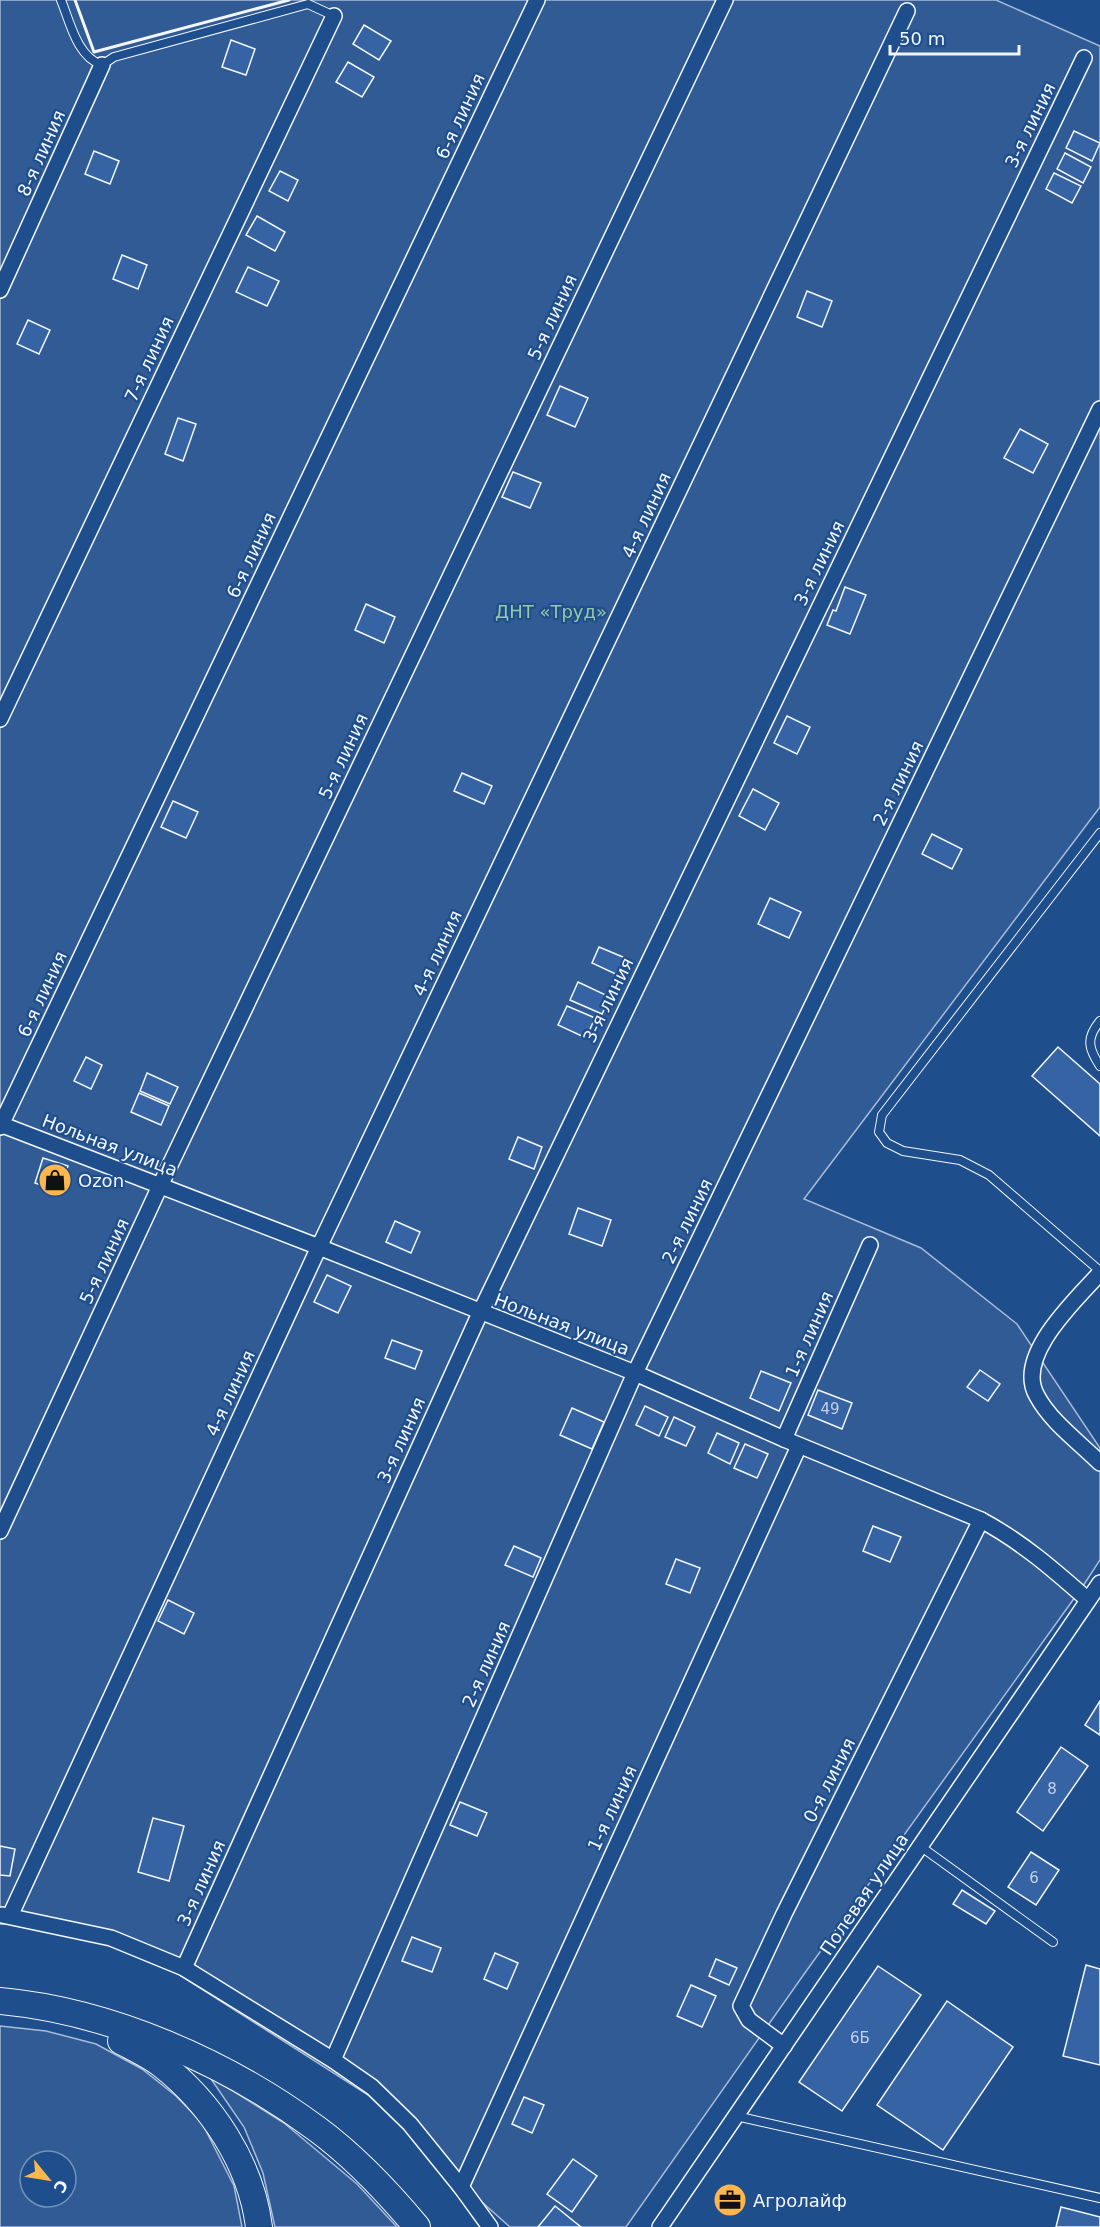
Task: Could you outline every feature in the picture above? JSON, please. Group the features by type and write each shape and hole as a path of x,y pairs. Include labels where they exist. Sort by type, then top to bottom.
{"highway":[{"path":"0,2003 73,2022 117,2038 159,2062 195,2093 221,2127 245,2173 259,2227"},
{"path":"0,2003 66,2012 117,2026 171,2046 227,2073 318,2129 390,2194 417,2227"}],"street":[{"name":"6-я линия","path":"0,1125 537,0"},
{"name":"5-я линия","path":"0,1531 160,1186 725,0"},
{"name":"4-я линия","path":"5,1916 318,1247 907,11"},
{"name":"7-я линия","path":"0,719 334,16"},
{"name":"3-я линия","path":"184,1968 480,1313 1084,58"},
{"name":"8-я линия","path":"0,290 102,65"},
{"name":"2-я линия","path":"333,2060 635,1373 1100,409"},
{"name":"Нольная улица","path":"0,1125 318,1247 635,1373 799,1446 981,1520 1007,1534 1040,1557 1088,1600"},
{"name":"1-я линия","path":"784,1439 870,1245"},
{"path":"1100,1272 1054,1324 1039,1350 1031,1374 1035,1395 1049,1414 1100,1463"},
{"name":"1-я линия","path":"461,2187 799,1446"},
{"name":"0-я линия","path":"784,2046 749,2020 741,2006 789,1903 981,1520"},
{"name":"Полевая улица","path":"660,2227 1100,1583"},
{"path":"5,1916 111,1938 184,1968 333,2060 372,2087 410,2124 490,2227"}],"lane":[{"path":"61,0 84,54 93,62 102,65 114,57 308,4 334,16"},
{"path":"1100,833 882,1115 879,1132 887,1143 903,1151 960,1160 988,1175 1100,1272"},
{"path":"1100,1021 1091,1032 1090,1052 1100,1066"},
{"path":"920,1846 1053,1942"},
{"path":"736,2116 1100,2198"}],"shaded area":[{"name":"ДНТ «Труд»","path":"0,0 996,0 1100,46 1100,807 804,1199 921,1248 1017,1324 1100,1448 1100,1560 626,2227 510,2227 466,2188 387,2107 150,1956 25,1924 0,1924"},
{"path":"0,2026 46,2031 96,2044 142,2069 176,2096 202,2123 234,2186 242,2227 0,2227"},
{"path":"209,2076 284,2123 357,2184 397,2227 275,2227 263,2173 244,2127"}],"building":[{"path":"364,25 391,41 379,60 353,44"},
{"path":"231,40 255,49 246,75 222,67"},
{"path":"348,62 374,77 362,97 336,82"},
{"path":"1074,131 1100,143 1092,161 1066,148"},
{"path":"94,151 119,161 110,184 85,174"},
{"path":"1065,153 1091,167 1083,183 1057,169"},
{"path":"280,171 298,180 288,201 269,191"},
{"path":"1054,173 1081,186 1072,203 1046,189"},
{"path":"257,216 285,232 275,251 246,235"},
{"path":"122,255 147,265 138,289 113,279"},
{"path":"248,267 279,281 267,306 236,292"},
{"path":"807,291 832,301 822,327 797,317"},
{"path":"28,320 50,330 39,354 17,344"},
{"path":"560,386 588,398 575,427 547,415"},
{"path":"178,418 196,424 183,461 165,454"},
{"path":"1020,429 1048,444 1033,473 1004,458"},
{"path":"513,472 541,483 530,508 502,497"},
{"path":"845,587 866,595 850,634 827,625 833,610 836,611"},
{"path":"366,604 395,617 384,643 355,630"},
{"path":"787,716 810,727 797,754 774,743"},
{"path":"462,773 492,786 484,804 454,791"},
{"path":"753,789 779,803 765,830 739,816"},
{"path":"173,801 198,812 186,838 161,827"},
{"path":"932,834 962,849 952,869 922,854"},
{"path":"770,898 801,912 789,938 758,924"},
{"path":"599,947 630,960 622,977 592,963"},
{"path":"578,982 610,997 602,1014 570,1000"},
{"path":"567,1006 595,1018 586,1038 558,1025"},
{"path":"1058,1047 1100,1084 1100,1136 1032,1076"},
{"path":"86,1057 102,1065 91,1089 74,1081"},
{"path":"147,1073 178,1087 170,1104 140,1091"},
{"path":"139,1093 169,1106 161,1125 131,1112"},
{"path":"518,1137 542,1147 534,1169 509,1159"},
{"path":"43,1158 68,1166 59,1191 35,1183"},
{"path":"578,1208 611,1220 602,1246 569,1234"},
{"path":"395,1221 420,1232 411,1253 386,1242"},
{"path":"327,1275 351,1286 338,1313 314,1302"},
{"path":"392,1340 422,1351 415,1369 385,1358"},
{"path":"980,1370 1000,1384 988,1401 967,1387"},
{"path":"761,1371 791,1383 779,1411 750,1398"},
{"path":"818,1390 852,1403 842,1429 808,1415"},
{"path":"645,1406 668,1417 659,1436 636,1425"},
{"path":"572,1408 604,1422 592,1449 560,1435"},
{"path":"674,1417 695,1427 686,1446 665,1437"},
{"path":"717,1433 739,1443 730,1464 708,1453"},
{"path":"745,1444 768,1454 757,1478 734,1468"},
{"path":"873,1526 901,1537 890,1562 863,1551"},
{"path":"514,1546 541,1558 533,1577 505,1565"},
{"path":"676,1559 700,1568 690,1593 666,1584"},
{"path":"168,1600 194,1613 184,1634 158,1621"},
{"path":"1100,1701 1100,1735 1085,1725"},
{"path":"1061,1747 1088,1766 1043,1831 1017,1812"},
{"path":"460,1802 487,1813 477,1836 450,1825"},
{"path":"153,1818 184,1826 169,1881 138,1872"},
{"path":"0,1846 15,1849 10,1876 0,1875"},
{"path":"1031,1852 1059,1870 1036,1905 1008,1887"},
{"path":"962,1890 995,1911 986,1924 953,1904"},
{"path":"412,1937 441,1948 432,1972 402,1961"},
{"path":"495,1953 518,1963 507,1989 484,1979"},
{"path":"716,1959 737,1968 729,1985 709,1976"},
{"path":"1086,1965 1100,1969 1100,2065 1063,2056"},
{"path":"878,1966 921,1995 842,2111 799,2082"},
{"path":"691,1985 716,1996 702,2027 677,2016"},
{"path":"947,2001 1013,2047 943,2150 877,2105"},
{"path":"524,2097 544,2105 532,2133 512,2124"},
{"path":"573,2159 597,2176 572,2212 547,2194"},
{"path":"555,2206 581,2227 538,2227"},
{"path":"1061,2207 1100,2217 1100,2227 1056,2227"}],"wall":[{"path":"75,0 94,52 289,0"}],"place":[{"name":"Ozon","path":"55,1180"},
{"name":"Агролайф","path":"730,2200"}]}
